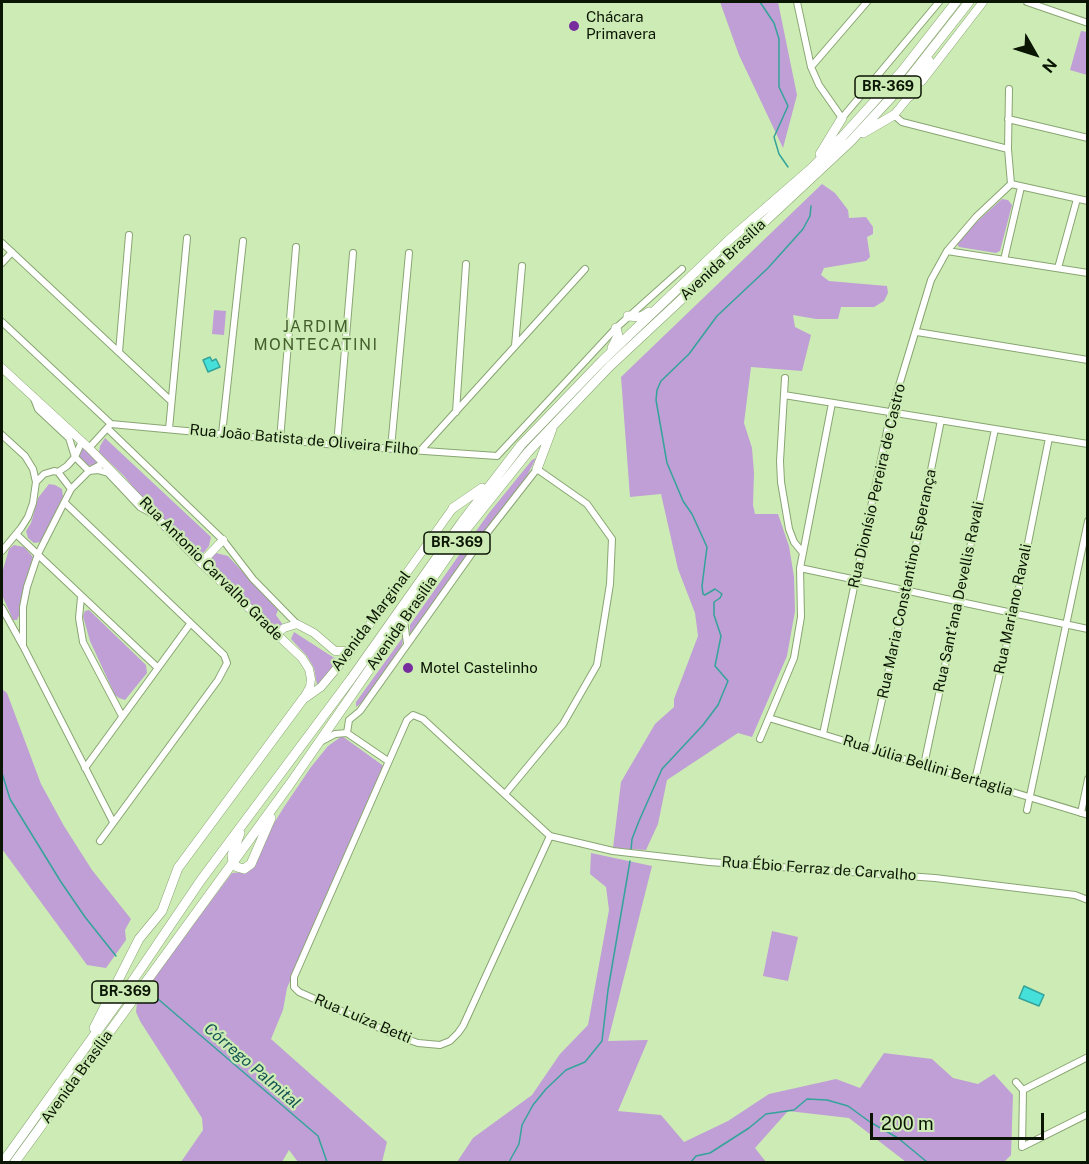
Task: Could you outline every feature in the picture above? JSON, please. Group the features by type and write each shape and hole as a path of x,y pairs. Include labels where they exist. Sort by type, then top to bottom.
{"highway":[{"name":"Avenida Brasília","path":"3,1162 245,820 351,679 520,445 602,361 729,240 813,166 881,95 956,2"},
{"name":"Avenida Brasília","path":"15,1162 290,784 497,490 554,423 609,367 851,141 910,77 969,2"},
{"path":"910,96 943,34"},
{"path":"851,141 894,115"},
{"path":"813,166 842,118"},
{"path":"628,316 642,317 670,297"},
{"path":"602,361 616,342 618,336 616,328"},
{"path":"537,469 554,423"},
{"path":"453,508 472,496 497,474"},
{"path":"81,1054 140,939 162,911 178,868 303,699"},
{"path":"245,820 234,849 234,862 241,869 251,864 271,818 290,784"}],"main road":[{"path":"894,115 983,2"},
{"name":"Rua Antonio Carvalho Grade","path":"2,368 104,462 201,563 302,658 309,669 310,687 303,699"},
{"name":"Avenida Marginal","path":"303,699 321,687 351,651 453,508"},
{"path":"201,563 223,540"},
{"path":"276,634 284,628 297,624"},
{"name":"Rua Antonio Carvalho Grade","path":"297,624 314,633 335,651 351,651"}],"street":[{"path":"797,2 812,67 819,85 842,118 939,2"},
{"path":"812,67 867,2"},
{"path":"1027,2 1088,22"},
{"path":"1009,89 1008,149 1011,184 1088,201"},
{"path":"894,115 902,122 1008,149"},
{"path":"1008,119 1088,138"},
{"name":"Rua Dionísio Pereira de Castro","path":"823,734 891,412 931,280 946,251 976,217 1011,184"},
{"path":"1004,260 1021,187"},
{"path":"1058,268 1077,199"},
{"path":"119,352 129,235"},
{"path":"169,429 187,238"},
{"path":"222,434 243,241"},
{"path":"2,243 171,400"},
{"path":"280,440 296,247"},
{"path":"946,251 1088,273"},
{"path":"2,263 12,252"},
{"path":"337,445 353,253"},
{"path":"391,448 409,253"},
{"path":"456,412 466,264"},
{"path":"515,346 522,266"},
{"path":"421,450 585,269"},
{"path":"616,328 682,269"},
{"path":"2,322 223,540 254,579 297,624"},
{"name":"Rua João Batista de Oliveira Filho","path":"109,426 497,456 616,328"},
{"path":"916,332 1088,360"},
{"path":"785,378 780,461 782,493 789,528 794,542 803,553"},
{"path":"784,395 1088,444"},
{"path":"33,396 38,409 69,438 75,457 89,471"},
{"path":"760,739 798,644 801,617 800,568 832,403"},
{"name":"Rua Maria Constantino Esperança","path":"871,748 907,590 941,420"},
{"path":"89,448 109,426"},
{"name":"Rua Sant'ana Devellis Ravali","path":"924,765 995,429"},
{"path":"2,435 25,456 33,469 36,482 30,510 16,534 2,551"},
{"name":"Rua Mariano Ravali","path":"975,780 1014,613 1049,438"},
{"path":"36,482 44,474 58,472 75,457 82,441"},
{"path":"23,645 27,587 38,554 71,489 89,471 104,462"},
{"path":"347,733 350,720 360,711 480,542 537,469 587,504 612,539 610,584 597,665 563,724 505,794 550,836"},
{"path":"89,471 98,470 108,473 140,507 158,517"},
{"path":"58,472 71,489"},
{"path":"65,503 224,655 227,661 226,667 100,841"},
{"path":"1027,810 1088,521"},
{"path":"16,534 158,668"},
{"path":"800,568 1088,628"},
{"path":"81,597 79,618 83,642 122,717"},
{"path":"2,608 113,822"},
{"path":"404,620 407,645"},
{"path":"10,624 23,621"},
{"path":"85,768 190,624"},
{"path":"341,711 360,711"},
{"name":"Rua Luíza Betti","path":"505,794 419,716 413,715 407,720 294,977 293,985 299,992 418,1043 440,1045 450,1041 463,1026 550,836"},
{"name":"Rua Júlia Bellini Bertaglia","path":"769,717 1084,814"},
{"path":"319,742 335,734 347,733 388,761"},
{"path":"1084,814 1088,779"},
{"name":"Rua Ébio Ferraz de Carvalho","path":"550,836 613,851 708,862 935,878 1075,895 1088,900"},
{"path":"1023,1090 1088,1057"},
{"path":"1016,1082 1023,1090 1022,1147 1088,1114"}],"shaded area":[{"path":"720,2 778,2 797,95 783,148 739,55"},
{"path":"1081,31 1087,32 1087,75 1070,70"},
{"path":"822,184 835,193 848,210 849,218 866,217 873,227 873,234 867,237 870,257 866,261 824,268 821,275 829,281 887,286 888,293 884,301 874,307 841,307 838,319 816,319 793,315 795,327 811,335 802,371 751,367 744,423 752,448 753,505 755,514 778,514 789,546 794,577 795,611 787,656 752,737 738,733 667,780 658,824 646,850 613,848 621,782 655,724 674,707 674,699 698,636 695,613 678,569 661,494 630,497 621,377"},
{"path":"1002,199 1008,200 1012,205 1000,251 996,253 959,247 957,243 959,238"},
{"path":"214,310 226,311 224,335 212,334"},
{"path":"105,438 211,537 209,546 201,556 199,557 158,517 124,476 99,452"},
{"path":"81,448 86,450 98,463 94,466 86,465 79,457"},
{"path":"536,458 527,476 410,634 410,625 489,513"},
{"path":"49,484 62,489 63,497 41,542 34,543 28,538 26,531 31,523 38,498"},
{"path":"14,545 24,547 33,557 23,589 21,611 17,620 13,620 2,595 2,573 9,549"},
{"path":"216,553 228,556 278,610 276,615 283,625 280,628 254,611 213,570 211,558"},
{"path":"89,610 146,665 147,673 125,700 115,695 90,641 83,616 85,611"},
{"path":"294,632 339,661 317,685 314,668 307,656 291,639"},
{"path":"403,637 402,645 363,702 356,707 356,702"},
{"path":"2,689 7,693 41,784 64,826 92,870 131,919 125,930 126,940 106,968 87,965 2,849"},
{"path":"342,736 385,767 287,988 283,1010 271,1039 387,1142 382,1162 298,1162 289,1150 282,1162 181,1162 203,1130 202,1118 140,1021 136,1012 137,1002 232,873 244,872 311,767 328,746"},
{"path":"591,853 652,866 608,1041 648,1040 618,1111 661,1115 684,1142 728,1121 769,1094 836,1079 860,1088 884,1053 932,1059 953,1078 978,1084 994,1074 1013,1095 1011,1155 1004,1162 906,1162 849,1118 788,1111 755,1148 766,1162 457,1162 473,1138 532,1095 560,1054 588,1025 609,910 606,887 590,874"},
{"path":"772,931 798,937 788,981 763,976"}],"water":[{"path":"210,357 212,361 216,359 220,367 208,372 203,360"},
{"path":"1024,986 1044,995 1039,1006 1019,998"}],"waterway":[{"path":"760,2 774,23 779,39 779,87 788,106 774,137 779,154 788,167"},
{"path":"631,850 632,839 662,769 703,725 718,705 728,681 715,666 721,636 714,615 714,602 722,594 715,589 703,594 707,547 692,514 683,501 667,463 656,400 657,390 661,381 689,354 717,316 768,268 803,229 810,216 811,206"},
{"name":"Córrego Palmital","path":"2,773 10,799 61,882 116,956"},
{"path":"509,1162 519,1144 522,1125 533,1105 566,1070 585,1062 602,1041 608,990 630,861"},
{"name":"Córrego Palmital","path":"151,993 318,1136 327,1162"},
{"path":"691,1162 696,1156 710,1153 766,1114 794,1110 807,1099 827,1100 848,1106 898,1138 927,1162"}],"place":[{"name":"Chácara Primavera","path":"574,26"},
{"name":"Motel Castelinho","path":"408,668"}],"district":[{"name":"JARDIM MONTECATINI","path":"316,336"}]}
